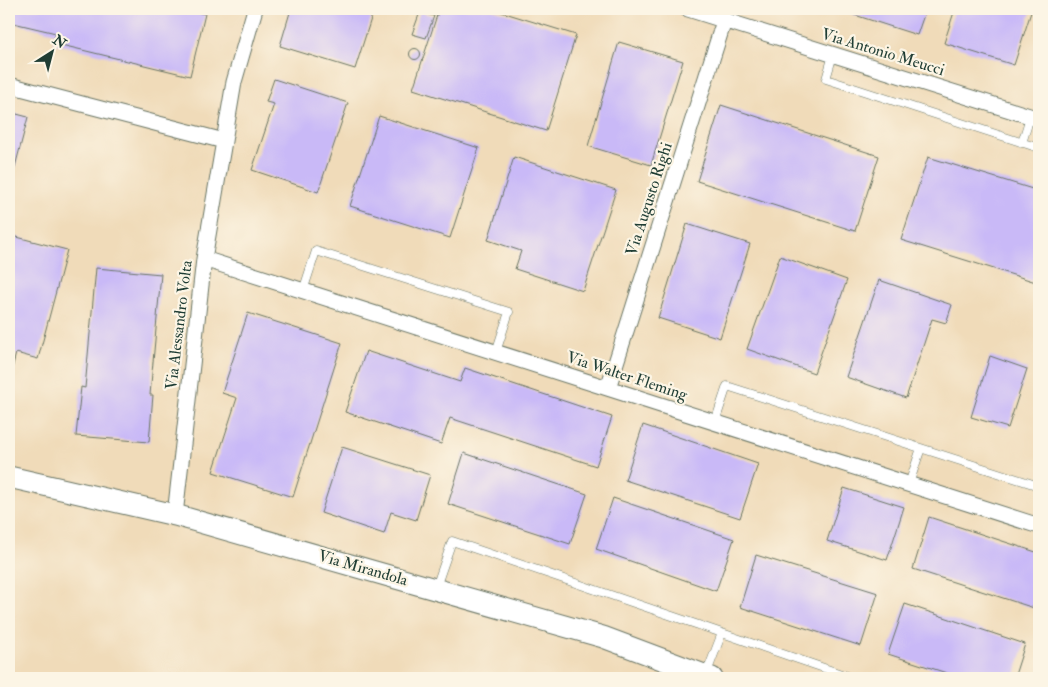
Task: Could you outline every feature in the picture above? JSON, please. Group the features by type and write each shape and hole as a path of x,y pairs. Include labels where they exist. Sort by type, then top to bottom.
{"street":[{"name":"Via Alessandro Volta","path":"175,515 204,259 234,82 255,9"},
{"name":"Via Antonio Meucci","path":"688,9 1035,118"},
{"name":"Via Augusto Righi","path":"608,388 724,21"},
{"path":"9,85 224,141"},
{"name":"Via Walter Fleming","path":"204,259 1039,526"},
{"name":"Via Mirandola","path":"9,477 175,515 435,589 603,637 709,677"}],"lane":[{"path":"833,55 826,79 1039,148"},
{"path":"1022,143 1035,118"},
{"path":"303,291 316,251 509,312 496,352"},
{"path":"715,422 728,386 1039,486"},
{"path":"909,484 921,448"},
{"path":"435,589 452,541 853,678"},
{"path":"709,677 722,632"}],"building":[{"path":"9,9 182,9 205,14 190,76 53,43 56,33 9,22"},
{"path":"291,9 374,9 355,69 280,46"},
{"path":"439,9 492,9 576,35 546,131 413,89"},
{"path":"836,9 926,9 917,35"},
{"path":"955,9 1032,9 1014,65 944,43"},
{"path":"420,12 434,16 426,38 412,34"},
{"path":"619,42 683,61 651,165 588,146"},
{"path":"413,49 417,49 420,54 419,58 413,59 410,56 410,52"},
{"path":"274,79 348,103 318,192 252,170 274,104 266,102"},
{"path":"721,105 879,156 855,231 697,181"},
{"path":"9,112 28,117 9,190"},
{"path":"379,116 479,148 450,238 350,206"},
{"path":"514,157 616,190 583,291 515,269 521,251 488,240"},
{"path":"928,157 1039,191 1039,283 901,240"},
{"path":"687,224 750,244 720,338 658,318"},
{"path":"9,235 67,250 38,359 16,353 9,381"},
{"path":"780,256 847,280 814,373 747,349"},
{"path":"96,268 161,274 150,395 153,395 149,442 76,436 81,387 85,388"},
{"path":"879,280 952,305 946,323 932,319 906,398 846,377"},
{"path":"248,313 342,343 293,497 213,472 237,398 222,393"},
{"path":"366,351 460,382 465,368 612,417 596,466 450,418 441,444 345,412"},
{"path":"990,356 1027,369 1008,428 971,417"},
{"path":"643,425 758,464 740,518 625,480"},
{"path":"342,447 430,475 416,520 391,512 384,534 321,513"},
{"path":"464,453 587,494 570,544 448,504"},
{"path":"844,488 904,507 887,560 827,541"},
{"path":"613,498 734,539 716,591 596,549"},
{"path":"929,517 1039,553 1039,593 1034,608 913,569"},
{"path":"756,555 878,593 861,646 740,607"},
{"path":"905,604 1025,644 1014,678 962,678 888,654"}]}
